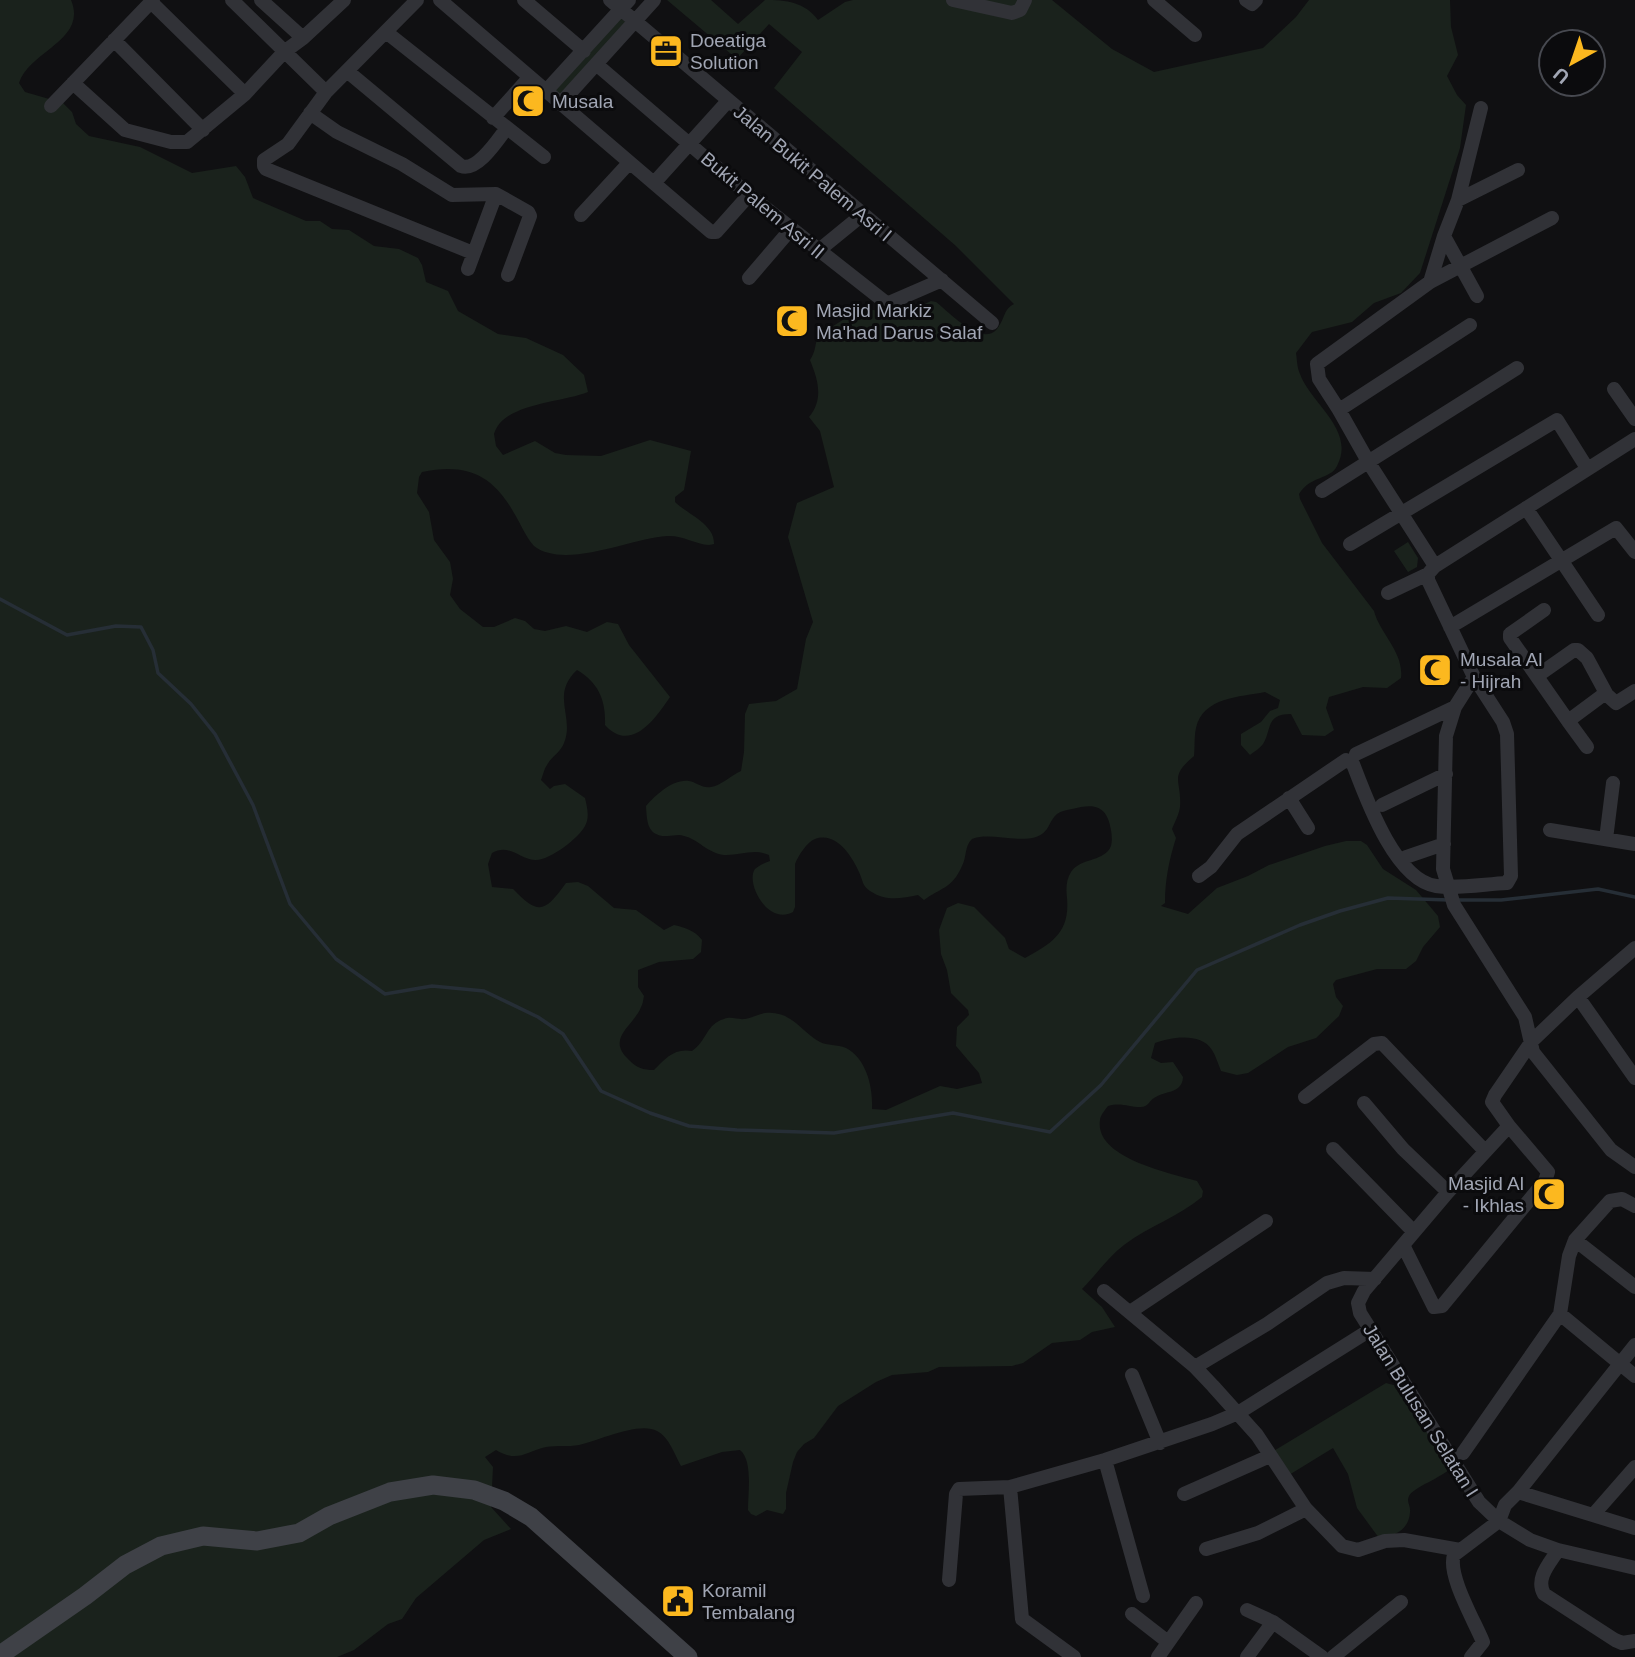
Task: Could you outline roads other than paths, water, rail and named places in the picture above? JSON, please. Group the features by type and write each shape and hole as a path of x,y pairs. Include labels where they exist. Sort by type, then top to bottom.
{"main road":[{"path":"0,1655 125,1565 161,1546 203,1536 257,1541 299,1532 329,1516 390,1492 433,1485 474,1490 504,1501 531,1517 688,1657"}],"street":[{"path":"232,0 284,52 330,88"},
{"path":"261,0 303,38"},
{"path":"417,0 330,88 288,144 264,160 266,169 473,253"},
{"path":"440,0 528,78 713,233 749,195"},
{"path":"524,0 584,51"},
{"path":"560,104 654,0"},
{"path":"953,0 1012,13 1020,10 1025,0"},
{"path":"1154,0 1195,34"},
{"path":"1246,0 1252,4 1256,0"},
{"path":"51,106 152,1 245,94"},
{"path":"73,83 125,130 179,144 187,142 245,94 284,52 303,38 339,2"},
{"path":"545,92 584,51 620,3"},
{"name":"Jalan Bukit Palem Asri I","path":"620,3 634,22 992,323"},
{"path":"386,32 544,157"},
{"path":"114,40 203,131"},
{"name":"Bukit Palem Asri II","path":"596,64 749,195 878,298 889,303 942,280"},
{"path":"347,71 461,166 472,166 492,148 506,129"},
{"path":"493,118 528,78"},
{"path":"654,183 727,101"},
{"path":"1430,282 1458,200 1481,108"},
{"path":"310,113 337,132 402,164 452,195 496,194 525,210 530,216 508,275"},
{"path":"581,215 629,163"},
{"path":"1458,200 1518,170"},
{"path":"468,269 496,194"},
{"path":"818,251 862,215"},
{"path":"1199,876 1211,867 1237,834 1341,762 1349,760 1379,829 1416,877 1451,895 1507,883 1511,876 1507,734 1503,722 1474,677 1428,580 1431,570 1402,514 1368,463 1319,379 1317,364 1430,282 1552,218"},
{"path":"749,278 791,229"},
{"path":"1444,236 1477,296"},
{"path":"1339,410 1470,325"},
{"path":"1322,491 1517,368"},
{"path":"1614,390 1635,419"},
{"path":"1350,544 1557,420 1587,468"},
{"path":"1388,593 1431,570 1635,439"},
{"path":"1526,508 1598,615"},
{"path":"1450,627 1616,528 1635,552"},
{"path":"1544,610 1510,635 1587,747"},
{"path":"1537,676 1574,650 1578,650 1587,658 1607,695 1616,703 1635,691"},
{"path":"1474,677 1455,707 1446,736 1443,869 1451,895 1525,1017 1533,1052 1611,1150 1635,1167"},
{"path":"1569,721 1603,695 1607,695"},
{"path":"1356,754 1455,707"},
{"path":"1382,805 1446,774"},
{"path":"1606,839 1613,783"},
{"path":"1289,798 1308,828"},
{"path":"1550,830 1635,845"},
{"path":"1406,857 1444,844"},
{"path":"1403,1245 1432,1303 1439,1307 1538,1191 1548,1172 1492,1102 1494,1095 1532,1041 1577,997 1635,948"},
{"path":"1577,997 1635,1078"},
{"path":"1305,1097 1374,1044 1382,1043 1485,1151"},
{"path":"1364,1103 1404,1149 1448,1192"},
{"name":"Jalan Bulusan Selatan I","path":"1509,1126 1448,1192 1364,1291 1358,1303 1360,1313 1479,1502 1499,1521 1530,1540 1558,1550 1635,1568"},
{"path":"1333,1149 1414,1232"},
{"path":"1463,1452 1560,1314 1569,1256 1575,1240 1610,1200 1622,1199 1635,1206"},
{"path":"1130,1312 1266,1220"},
{"path":"1575,1240 1635,1287"},
{"path":"1195,1367 1267,1324 1327,1283 1344,1278 1375,1279"},
{"path":"1104,1291 1195,1367 1238,1413 1257,1435 1306,1509 1333,1538 1351,1550 1385,1541 1404,1540 1460,1550"},
{"path":"1560,1314 1635,1376"},
{"path":"949,1580 957,1491 1010,1486 1105,1460 1160,1443 1238,1413 1370,1330"},
{"path":"1488,1657 1452,1563 1454,1555 1499,1521 1505,1505 1635,1345"},
{"path":"1132,1375 1160,1443"},
{"path":"1184,1494 1270,1457"},
{"path":"1105,1460 1143,1596"},
{"path":"1593,1515 1635,1467"},
{"path":"1010,1486 1023,1619 1074,1657"},
{"path":"1518,1492 1635,1528"},
{"path":"1206,1549 1258,1533 1306,1509"},
{"path":"1558,1550 1541,1580 1544,1594 1615,1640 1622,1643 1635,1641"},
{"path":"1333,1657 1401,1601"},
{"path":"1158,1657 1196,1603"},
{"path":"1247,1610 1273,1622 1322,1657"},
{"path":"1132,1614 1168,1642"},
{"path":"1247,1657 1273,1622"},
{"path":"1471,1657 1483,1642"}],"waterway":[{"path":"0,599 67,635 116,626 141,627 153,650 158,673 191,704 215,734 253,805 290,904 336,959 385,994 432,986 484,991 538,1017 563,1034 601,1091 650,1113 689,1126 834,1133 953,1113 1050,1132 1101,1085 1197,970 1300,925 1340,911 1388,898 1449,900"},
{"path":"1456,900 1501,900 1598,889 1635,897"}],"place":[{"name":"Doeatiga Solution","path":"666,51"},
{"name":"Musala","path":"528,101"},
{"name":"Masjid Markiz Ma'had Darus Salaf","path":"792,321"},
{"name":"Musala Al - Hijrah","path":"1435,670"},
{"name":"Masjid Al - Ikhlas","path":"1549,1194"},
{"name":"Koramil Tembalang","path":"678,1601"}]}
